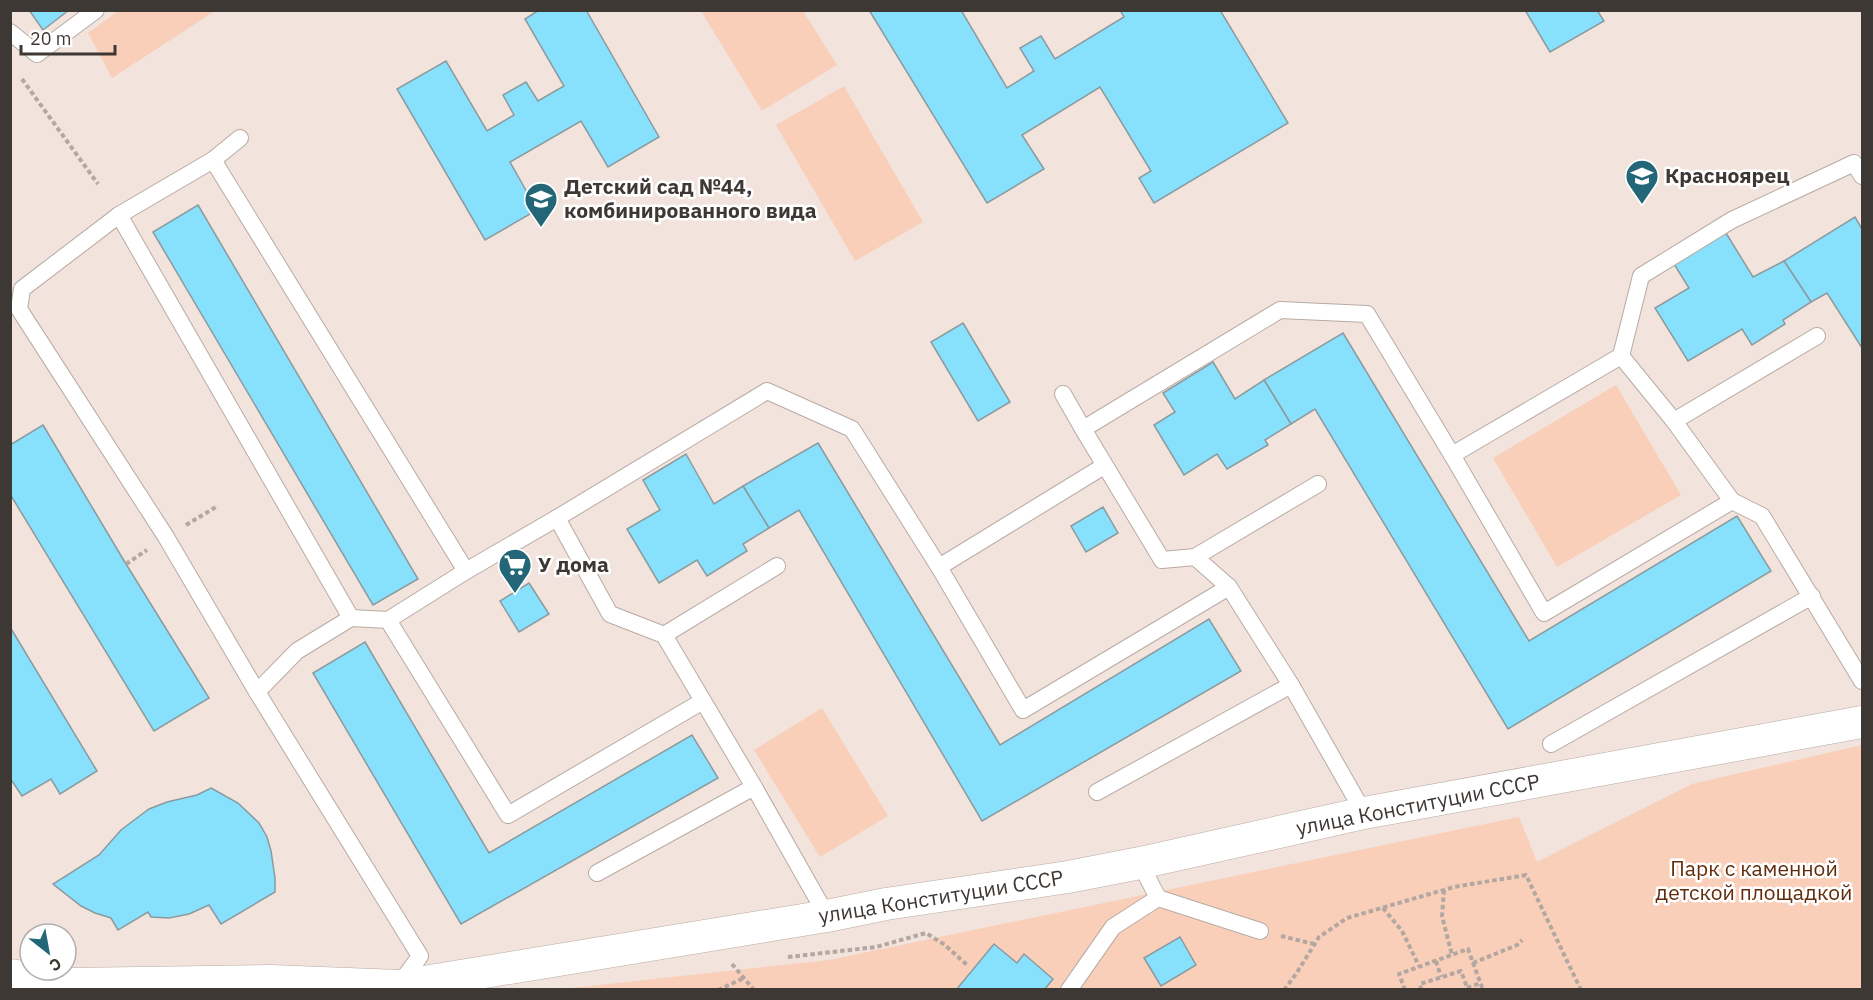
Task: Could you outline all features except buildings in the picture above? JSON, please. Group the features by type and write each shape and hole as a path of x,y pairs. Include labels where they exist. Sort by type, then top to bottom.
{"street":[{"name":"улица Конституции СССР","path":"10,975 70,984 271,981 399,986 826,916 886,904 1068,877 1364,813 1863,722"}],"lane":[{"path":"10,32 37,54 96,10"},
{"path":"240,138 213,160 120,215 22,289 19,309 166,537 257,692 420,956 399,986"},
{"path":"213,160 466,571"},
{"path":"1452,455 1621,356 1641,276 1732,220 1860,166"},
{"path":"120,215 351,618"},
{"path":"1083,429 1280,310 1367,314 1544,614 1732,501"},
{"path":"1674,422 1817,336"},
{"path":"1621,356 1674,422 1732,501 1762,516 1863,681"},
{"path":"257,692 297,651 351,618 388,620 767,391 852,429 939,567 1023,710 1229,587"},
{"path":"1063,394 1162,560 1195,557 1318,484"},
{"path":"939,567 1104,466"},
{"path":"557,518 610,614 664,635 754,787 826,916"},
{"path":"1195,557 1229,587 1291,685 1364,813"},
{"path":"664,635 777,566"},
{"path":"1551,744 1812,596"},
{"path":"388,620 508,815 703,701"},
{"path":"1097,792 1291,685"},
{"path":"597,873 754,787"},
{"path":"1140,863 1158,898 1260,930"},
{"path":"1069,990 1113,927 1158,898"}],"path":[{"path":"22,80 98,184"},
{"path":"1284,990 1319,937 1347,918 1444,890 1526,875 1581,990"},
{"path":"1444,890 1442,916 1452,955"},
{"path":"1383,908 1402,931 1419,966"},
{"path":"1260,930 1314,944"},
{"path":"926,933 945,945 967,965"},
{"path":"1473,963 1517,945 1522,940"},
{"path":"1403,989 1399,974 1468,949 1483,990"},
{"path":"1436,961 1441,977"},
{"path":"732,964 754,990"},
{"path":"1421,990 1420,984 1461,970 1467,989 1481,983"},
{"path":"718,990 744,978"}],"green space":[{"path":"118,11 215,11 112,78 88,33"},
{"path":"701,11 803,11 837,65 762,111"},
{"path":"844,86 923,222 855,261 776,125"},
{"path":"1616,385 1681,495 1557,567 1493,458"},
{"path":"822,708 888,816 820,857 754,750"},
{"name":"Парк с каменной детской площадкой","path":"1862,745 1862,989 553,990 829,960 1519,817 1537,862 1692,784"}],"place":[{"name":"Красноярец","path":"1642,205"},
{"name":"Детский сад №44, комбинированного вида","path":"541,228"},
{"name":"У дома","path":"515,594"}]}
